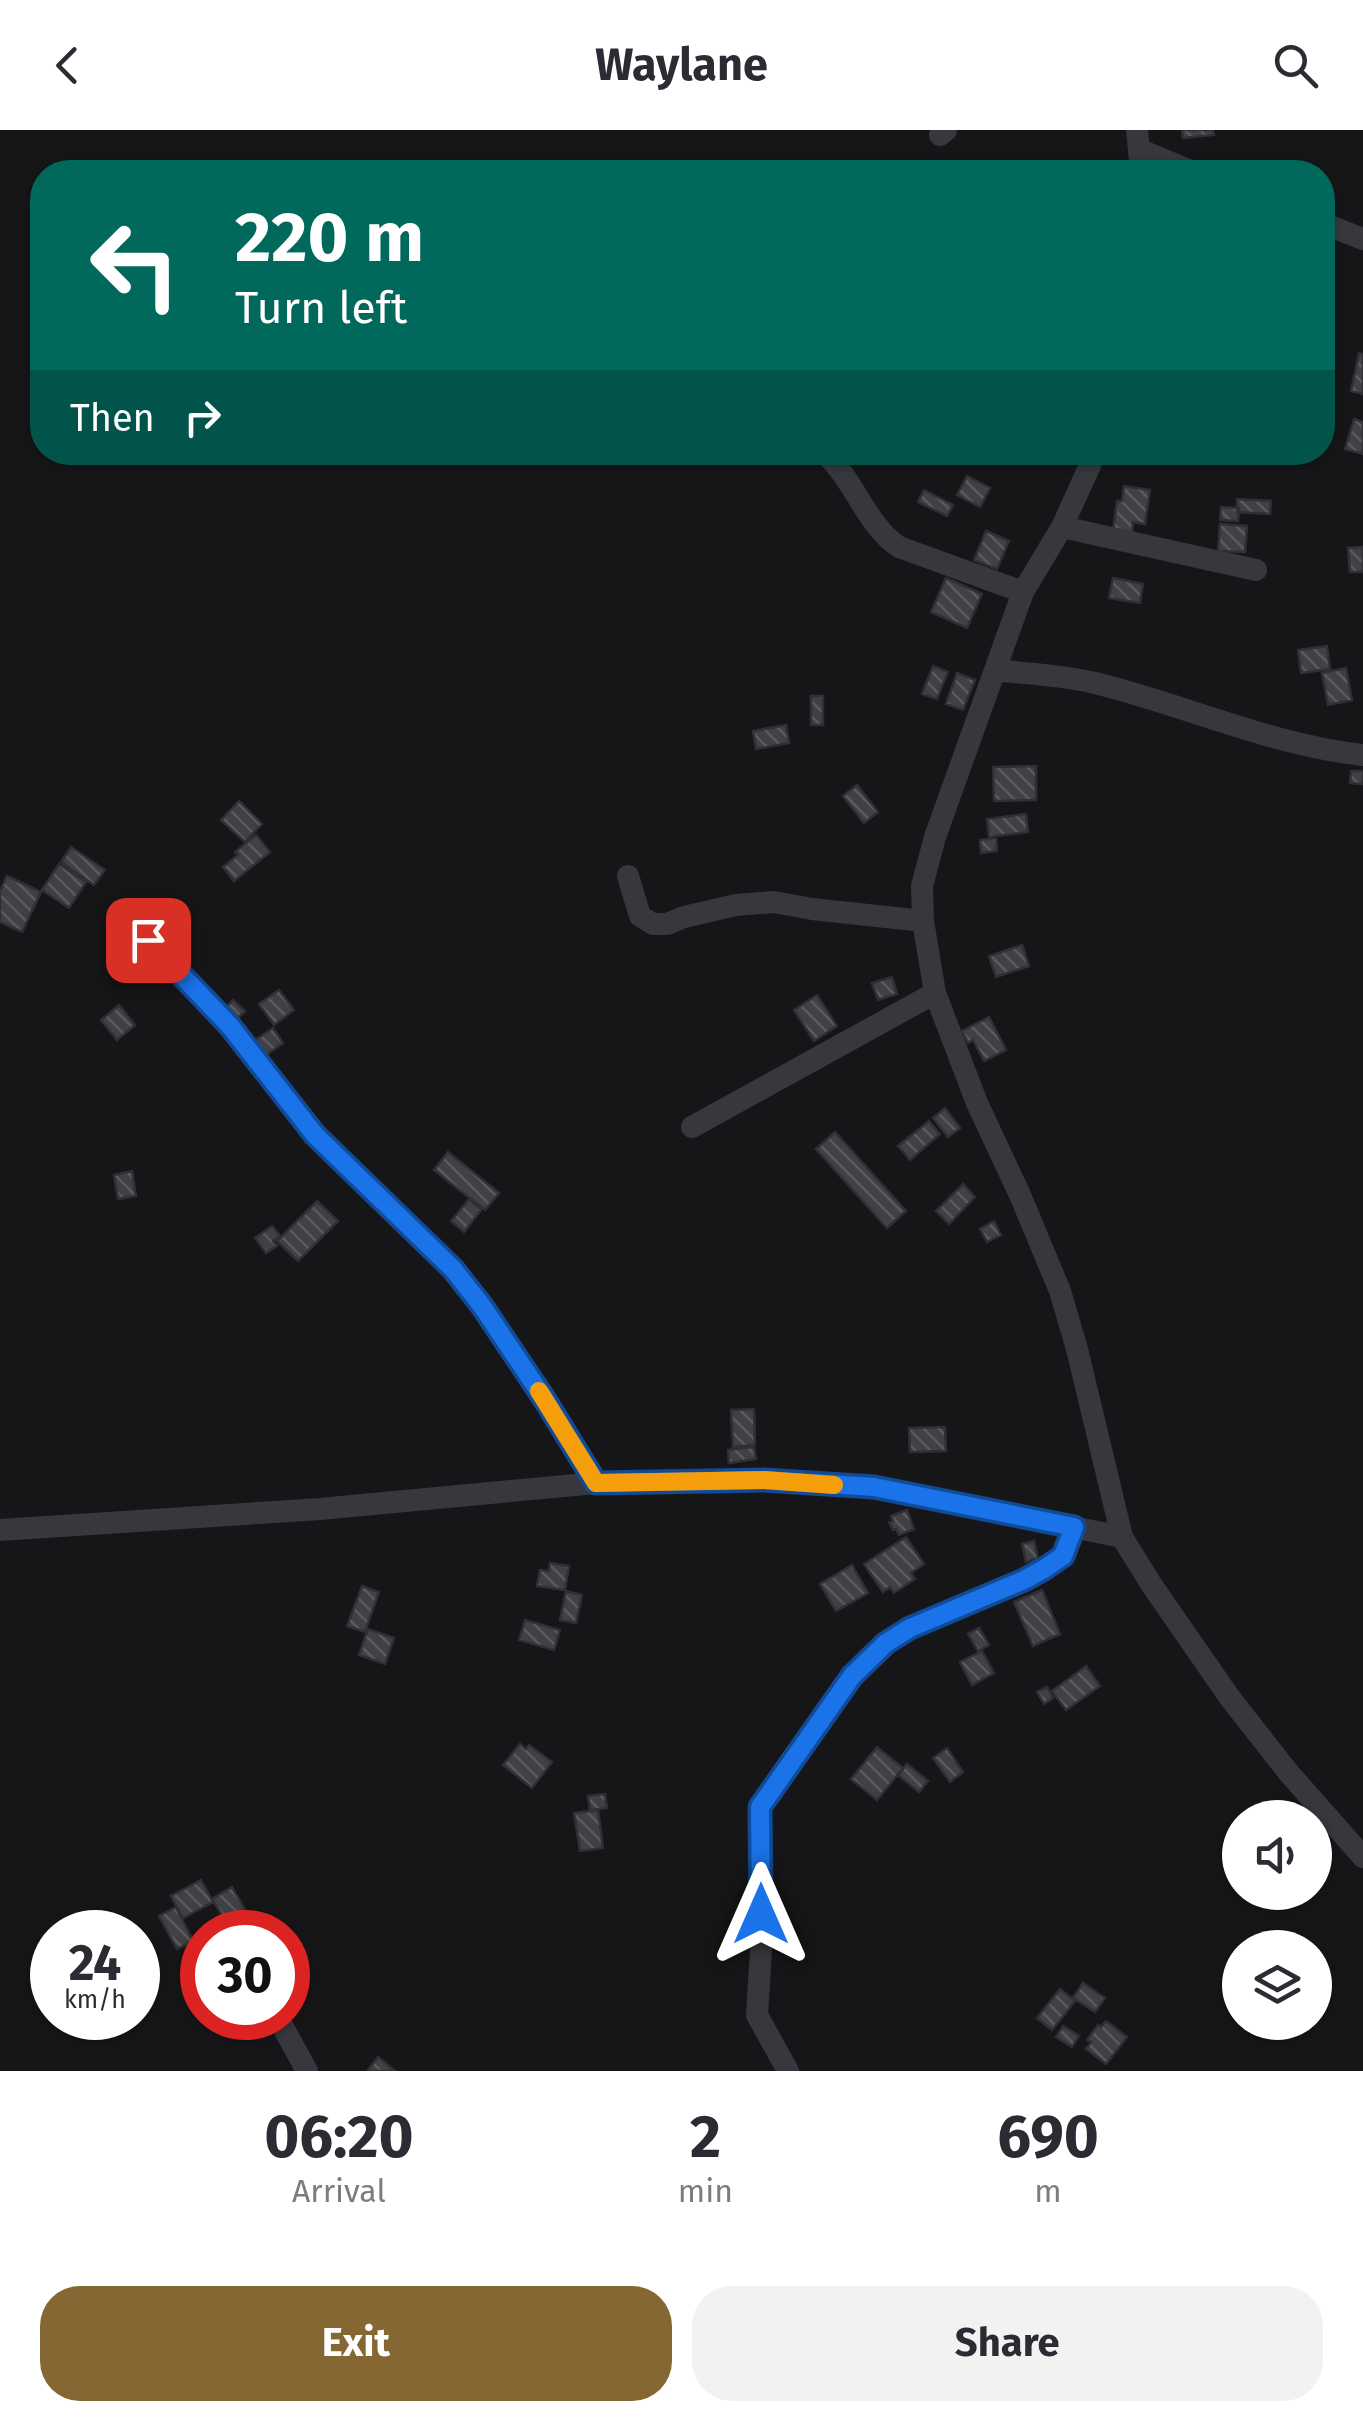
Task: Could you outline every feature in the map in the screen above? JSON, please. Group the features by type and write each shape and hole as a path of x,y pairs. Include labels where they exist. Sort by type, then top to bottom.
{"street":[{"path":"1335,228 1363,240"},
{"path":"834,465 868,518 899,548 1023,592"},
{"path":"1090,465 1062,528 1023,592 935,837 922,886 922,920 935,993 977,1104 1060,1291 1122,1537 1230,1698 1363,1857"},
{"path":"1062,528 1256,570"},
{"path":"995,670 1092,682 1296,744 1363,754"},
{"path":"628,876 640,916 653,924 667,924 736,905 774,902 922,920"},
{"path":"121,912 230,1026 315,1135 453,1269 545,1400 596,1483"},
{"path":"692,1127 935,993"},
{"path":"0,1530 320,1508 596,1483 764,1480 874,1487 1122,1537"},
{"path":"788,2071 758,2015 760,1807 852,1676 886,1643 910,1628 1044,1569 1063,1556 1074,1527"},
{"path":"290,2040 307,2071"}],"building":[{"path":"1182,130 1213,130 1214,135 1183,138"},
{"path":"1359,353 1363,354 1363,394 1351,391"},
{"path":"1354,419 1363,422 1363,454 1345,449"},
{"path":"967,476 990,488 980,507 957,495"},
{"path":"1124,486 1150,490 1145,524 1133,522 1132,534 1113,531 1117,501 1122,501"},
{"path":"924,490 953,505 947,516 918,502"},
{"path":"1237,499 1271,501 1270,514 1237,512"},
{"path":"1221,507 1239,508 1238,521 1220,520"},
{"path":"1220,524 1247,526 1245,552 1218,551"},
{"path":"986,531 1009,541 997,569 974,560"},
{"path":"1363,547 1363,572 1350,572 1348,548"},
{"path":"946,578 982,594 967,628 931,612"},
{"path":"1113,578 1143,584 1140,603 1109,598"},
{"path":"1327,646 1330,669 1301,673 1298,650"},
{"path":"933,666 948,672 937,699 922,694"},
{"path":"1346,668 1352,700 1328,705 1322,673"},
{"path":"957,673 975,680 963,710 946,704"},
{"path":"811,696 823,696 823,725 811,725"},
{"path":"786,725 789,743 756,749 753,731"},
{"path":"1036,766 1036,800 994,801 993,767"},
{"path":"1351,771 1363,771 1363,784 1350,783"},
{"path":"857,785 878,812 864,823 843,796"},
{"path":"239,801 262,824 245,842 221,820"},
{"path":"1026,814 1028,832 989,837 987,819"},
{"path":"256,835 270,852 234,881 223,867"},
{"path":"996,838 997,851 981,853 980,840"},
{"path":"71,847 105,870 94,885 61,862"},
{"path":"59,864 86,882 69,908 42,890"},
{"path":"7,876 41,892 22,932 0,922 0,891"},
{"path":"1022,945 1029,966 996,977 989,956"},
{"path":"892,977 897,994 878,1000 872,983"},
{"path":"279,990 294,1010 274,1025 259,1004"},
{"path":"817,995 837,1026 814,1041 794,1010"},
{"path":"233,1000 245,1011 235,1021 223,1010"},
{"path":"119,1005 135,1025 117,1040 101,1020"},
{"path":"989,1017 1006,1050 984,1061 973,1040 968,1043 962,1031"},
{"path":"273,1028 283,1043 265,1056 254,1041"},
{"path":"945,1108 960,1128 948,1137 933,1118"},
{"path":"929,1121 940,1134 910,1160 898,1146"},
{"path":"835,1132 906,1211 887,1228 816,1149"},
{"path":"448,1152 499,1193 485,1210 434,1170"},
{"path":"132,1171 136,1196 118,1199 114,1175"},
{"path":"963,1184 975,1197 949,1224 936,1211"},
{"path":"469,1199 481,1210 464,1232 451,1221"},
{"path":"317,1201 338,1221 298,1261 277,1241"},
{"path":"994,1221 1001,1235 987,1242 980,1229"},
{"path":"272,1226 280,1236 273,1241 277,1246 266,1253 255,1238"},
{"path":"754,1409 755,1445 733,1447 731,1410"},
{"path":"945,1427 946,1451 910,1452 909,1428"},
{"path":"754,1447 756,1459 729,1463 728,1450"},
{"path":"907,1510 914,1529 899,1535 889,1522 893,1521 891,1516"},
{"path":"906,1537 924,1564 911,1573 915,1579 894,1593 890,1587 883,1592 864,1564"},
{"path":"1034,1541 1038,1558 1026,1562 1022,1544"},
{"path":"550,1563 569,1566 565,1590 537,1586 540,1570 549,1571"},
{"path":"852,1565 868,1593 836,1611 820,1584"},
{"path":"362,1586 379,1592 365,1632 347,1626"},
{"path":"1042,1590 1060,1634 1033,1646 1014,1602"},
{"path":"566,1591 582,1595 576,1623 560,1620"},
{"path":"525,1620 560,1630 554,1650 519,1640"},
{"path":"979,1628 989,1645 978,1651 968,1634"},
{"path":"368,1629 394,1638 385,1664 359,1655"},
{"path":"982,1651 994,1673 972,1685 960,1662"},
{"path":"1086,1666 1100,1686 1066,1710 1052,1691"},
{"path":"1047,1687 1053,1698 1044,1704 1037,1692"},
{"path":"520,1744 526,1749 529,1745 552,1762 532,1788 503,1765"},
{"path":"877,1747 903,1768 877,1800 851,1779"},
{"path":"947,1748 963,1772 950,1782 933,1758"},
{"path":"907,1764 928,1781 919,1792 898,1775"},
{"path":"605,1794 607,1808 590,1810 588,1796"},
{"path":"598,1810 603,1848 580,1851 574,1813"},
{"path":"201,1880 213,1902 198,1910 180,1912 171,1896"},
{"path":"232,1887 245,1910 219,1910 212,1899"},
{"path":"176,1907 180,1915 180,1948 177,1949 160,1915"},
{"path":"1083,1983 1105,1998 1095,2012 1073,1998"},
{"path":"1060,1989 1075,2001 1052,2030 1037,2018"},
{"path":"1106,2021 1127,2037 1106,2064 1086,2049 1091,2042 1087,2040"},
{"path":"1063,2026 1079,2036 1072,2047 1056,2037"},
{"path":"378,2057 395,2071 368,2070"}],"slow traffic":[{"path":"539,1391 596,1483 764,1480 834,1485"}],"route":[{"path":"148,940 230,1026 315,1135 453,1269 545,1400 596,1483 764,1480 874,1487 1074,1527 1063,1556 1044,1569 910,1628 886,1643 852,1676 760,1807 761,1914"}]}
